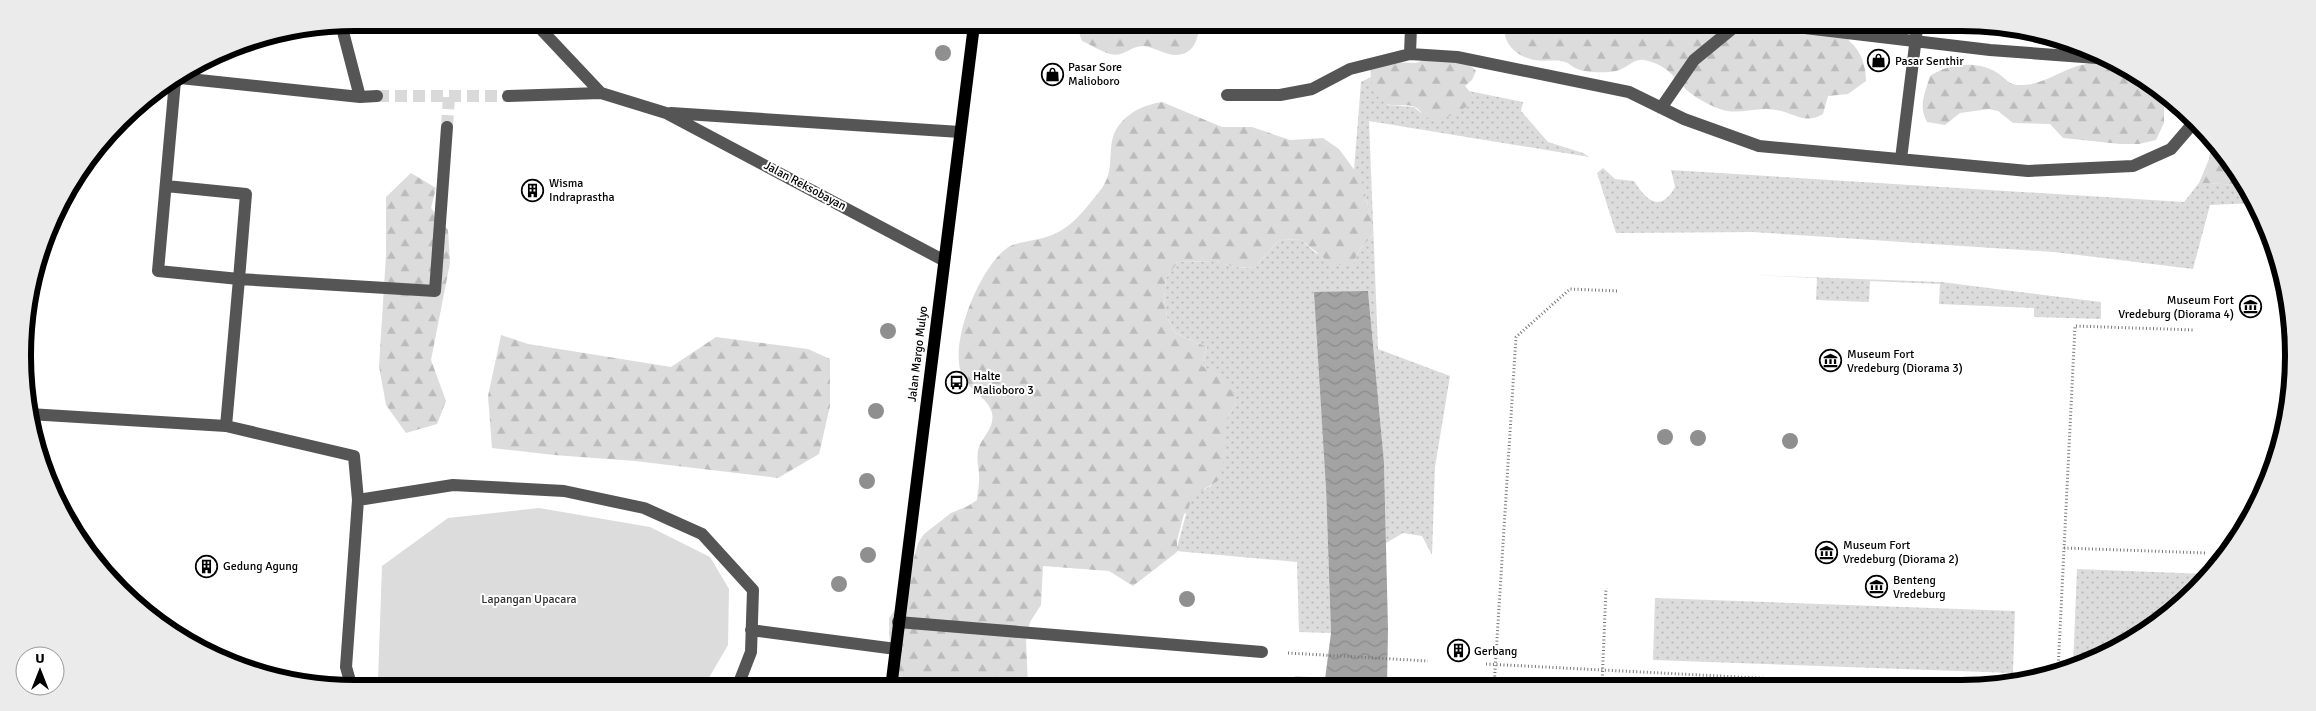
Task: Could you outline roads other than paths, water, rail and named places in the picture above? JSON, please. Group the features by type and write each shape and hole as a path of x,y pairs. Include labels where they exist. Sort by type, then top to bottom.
{"main road":[{"name":"Jalan Margo Mulyo","path":"892,680 943,260 973,31"}],"street":[{"name":"Jalan Reksobayan","path":"543,31 601,93 666,113 943,260"},
{"path":"1410,54 1411,31"},
{"path":"1662,108 1694,60 1729,31"},
{"path":"1853,31 1916,35 2087,57"},
{"path":"343,32 360,97"},
{"path":"1901,159 1916,35"},
{"path":"1227,95 1280,95 1312,88 1350,69 1410,54 1456,57 1630,92 1684,119 1759,146 2028,171 2133,166 2171,149 2190,126"},
{"path":"187,79 360,97 377,96"},
{"path":"175,86 158,272 238,279 435,291 447,127"},
{"path":"508,96 601,93"},
{"name":"Jalan Reksobayan","path":"666,113 960,132"},
{"path":"166,186 246,194 226,426"},
{"path":"36,414 226,426 354,456 358,500 346,667 350,680"},
{"path":"358,500 453,485 564,491 644,508 702,534 753,590 750,652 740,680"},
{"path":"898,622 1262,652"},
{"path":"751,630 896,649"}],"water":[{"path":"1368,291 1384,462 1388,629 1387,680 1325,680 1331,633 1326,488 1314,292"}],"tunnel":[{"path":"377,96 508,96"},
{"path":"447,127 449,96"}],"place":[{"name":"Pasar Senthir","path":"1879,61"},
{"name":"Pasar Sore Malioboro","path":"1052,74"},
{"name":"Wisma Indraprastha","path":"533,190"},
{"name":"Museum Fort Vredeburg (Diorama 4)","path":"2250,307"},
{"name":"Museum Fort Vredeburg (Diorama 3)","path":"1831,361"},
{"name":"Halte Malioboro 3","path":"957,383"},
{"name":"Museum Fort Vredeburg (Diorama 2)","path":"1827,552"},
{"name":"Gedung Agung","path":"207,566"},
{"name":"Benteng Vredeburg","path":"1877,587"},
{"name":"Gerbang","path":"1458,651"}],"park label":[{"name":"Lapangan Upacara","path":"529,599"}]}
